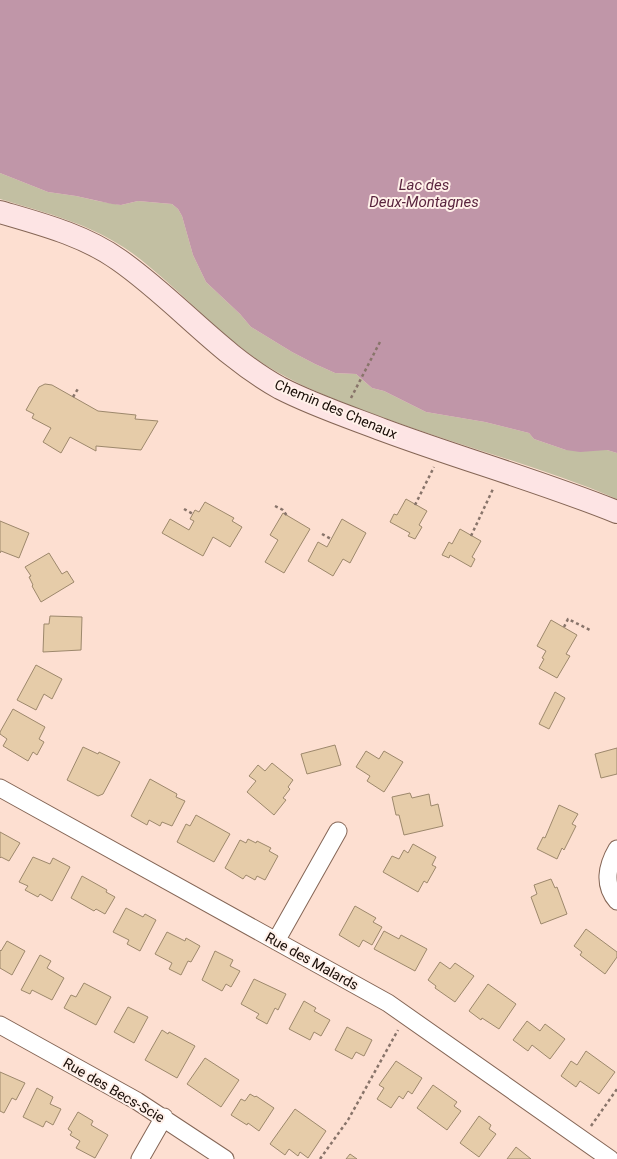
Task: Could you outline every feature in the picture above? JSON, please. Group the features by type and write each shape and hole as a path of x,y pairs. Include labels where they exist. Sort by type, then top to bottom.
{"street":[{"name":"Chemin des Chenaux","path":"0,212 66,233 88,242 118,259 229,353 281,388 364,423 617,512"},
{"name":"Rue des Malards","path":"0,788 388,1003 610,1159"},
{"path":"276,941 338,831"},
{"path":"617,849 610,863 608,876 609,887 617,901"},
{"name":"Rue des Becs-Scie","path":"0,1025 137,1100 225,1159"},
{"path":"140,1159 164,1117"}],"path":[{"path":"348,404 381,340"},
{"path":"73,397 79,387"},
{"path":"415,505 442,450"},
{"path":"471,536 501,470"},
{"path":"275,506 283,510 287,516"},
{"path":"184,509 193,514"},
{"path":"322,534 331,539"},
{"path":"564,627 568,619 592,631"},
{"path":"320,1159 348,1120 399,1027"},
{"path":"589,1129 617,1089"}],"shaded area":[{"path":"0,173 48,192 121,205 138,201 172,204 178,209 182,216 193,255 206,282 240,314 251,327 315,364 335,373 356,374 372,388 384,391 426,412 485,422 529,433 534,439 566,450 607,450 617,453 617,499 558,476 406,426 326,396 289,379 257,360 239,346 150,267 117,243 101,234 68,220 0,199"}],"water":[{"name":"Lac des Deux-Montagnes","path":"0,0 617,0 617,453 607,450 580,452 566,450 534,439 529,433 485,422 426,412 384,391 372,388 356,374 335,373 315,364 251,327 240,314 206,282 193,255 182,216 178,209 172,204 138,201 121,205 112,204 76,196 48,192 0,173"}],"building":[{"path":"45,384 52,385 98,411 136,415 135,419 158,421 141,450 96,446 96,451 70,437 61,453 43,442 51,428 32,418 34,414 26,410 39,387"},
{"path":"406,499 427,511 419,525 422,527 415,539 408,536 410,533 390,522 394,514 397,515"},
{"path":"205,502 234,518 232,521 242,527 230,547 213,537 203,556 162,533 170,519 189,530 194,521 190,519 195,510 199,512"},
{"path":"283,513 310,529 284,573 265,562 278,540 270,535"},
{"path":"342,519 366,533 350,563 343,559 333,576 308,561 318,542 327,547"},
{"path":"0,521 29,533 19,558 1,551 0,553"},
{"path":"460,529 481,541 472,557 475,559 471,567 450,555 449,558 442,555 449,542 452,544"},
{"path":"49,553 62,574 67,571 74,582 41,602 32,586 33,585 29,577 31,576 25,567"},
{"path":"50,616 82,617 81,650 43,652 44,624 49,624"},
{"path":"551,620 577,635 566,654 570,656 557,678 539,668 546,651 537,646"},
{"path":"36,665 62,679 52,699 44,694 36,710 17,700"},
{"path":"555,692 565,698 549,729 539,724"},
{"path":"13,709 45,727 39,739 44,742 37,755 33,752 28,761 3,746 7,739 0,734 0,732"},
{"path":"335,745 341,765 307,774 301,754"},
{"path":"83,747 98,754 99,752 120,762 103,794 98,796 67,780"},
{"path":"617,748 617,774 601,778 595,754"},
{"path":"366,751 379,759 384,751 403,762 384,792 367,781 370,776 356,767"},
{"path":"272,763 293,780 288,787 290,789 283,798 286,800 274,815 247,792 256,781 249,776 258,765 265,771"},
{"path":"150,779 177,794 176,797 185,801 172,826 162,822 160,826 149,820 147,825 131,816"},
{"path":"410,793 412,798 429,794 431,806 438,804 443,826 404,835 399,815 396,815 392,797"},
{"path":"559,805 578,814 572,824 576,826 564,850 562,848 557,859 537,849 543,837 545,838"},
{"path":"196,815 230,834 214,862 177,842 186,824 190,826"},
{"path":"0,832 20,843 9,861 1,857 0,858"},
{"path":"248,839 256,843 257,841 271,848 269,851 278,856 265,880 257,876 255,880 246,875 243,879 225,868 240,840 246,843"},
{"path":"413,844 436,857 432,865 436,867 427,883 424,881 418,892 383,872 392,856 399,859 404,850 408,853"},
{"path":"33,857 50,864 53,858 70,867 52,901 40,894 38,897 25,890 28,886 19,882"},
{"path":"82,876 107,890 106,892 115,897 105,914 96,909 94,911 71,898"},
{"path":"551,879 555,888 557,887 567,914 541,924 531,897 537,894 534,885"},
{"path":"355,906 376,918 373,922 382,927 372,945 363,940 359,947 339,935"},
{"path":"126,908 143,917 145,914 156,920 140,951 127,944 129,940 113,932"},
{"path":"586,929 617,952 617,957 605,974 580,955 582,952 574,946"},
{"path":"384,931 399,939 401,935 427,949 415,971 374,949"},
{"path":"167,932 185,941 186,938 200,946 191,962 188,961 181,975 169,969 172,963 155,954"},
{"path":"7,941 25,951 12,975 0,968 0,950 1,951"},
{"path":"215,951 233,960 230,966 240,971 231,987 226,984 222,991 202,980"},
{"path":"40,955 51,961 47,968 64,978 52,1000 32,990 30,994 21,990"},
{"path":"440,962 450,969 455,963 474,976 455,1002 435,988 436,986 428,980"},
{"path":"254,979 286,994 278,1010 275,1008 267,1024 256,1018 259,1014 241,1004"},
{"path":"84,983 111,997 96,1025 64,1008 71,995 76,997"},
{"path":"488,984 516,1004 499,1029 482,1018 481,1020 469,1011"},
{"path":"304,1001 316,1008 314,1011 330,1020 321,1036 314,1032 310,1040 289,1029"},
{"path":"128,1007 148,1017 134,1043 114,1032"},
{"path":"527,1021 540,1031 545,1024 565,1039 550,1059 532,1045 528,1051 513,1040"},
{"path":"347,1027 372,1040 364,1056 356,1052 352,1059 335,1050"},
{"path":"162,1030 168,1034 169,1032 195,1046 177,1078 145,1060"},
{"path":"586,1051 615,1072 599,1094 580,1081 576,1087 561,1076 571,1061 577,1065"},
{"path":"205,1058 239,1080 221,1107 187,1084"},
{"path":"396,1061 422,1078 412,1094 408,1091 403,1099 399,1096 391,1108 377,1099 384,1088 379,1085"},
{"path":"0,1072 25,1083 16,1100 12,1098 4,1113 0,1111"},
{"path":"433,1085 457,1102 454,1106 461,1111 447,1130 417,1108"},
{"path":"37,1088 53,1097 50,1104 61,1109 53,1125 46,1121 43,1127 23,1117"},
{"path":"250,1094 255,1097 256,1096 274,1108 259,1131 248,1123 247,1125 231,1115 241,1099 245,1101"},
{"path":"295,1109 326,1131 308,1158 300,1152 298,1156 289,1149 285,1155 270,1144"},
{"path":"78,1112 93,1121 91,1125 108,1135 95,1158 76,1148 80,1141 70,1135 72,1132 68,1129"},
{"path":"479,1116 491,1125 489,1129 496,1134 479,1157 460,1143"},
{"path":"516,1147 531,1159 507,1159"},
{"path":"350,1154 357,1159 346,1159"}]}
